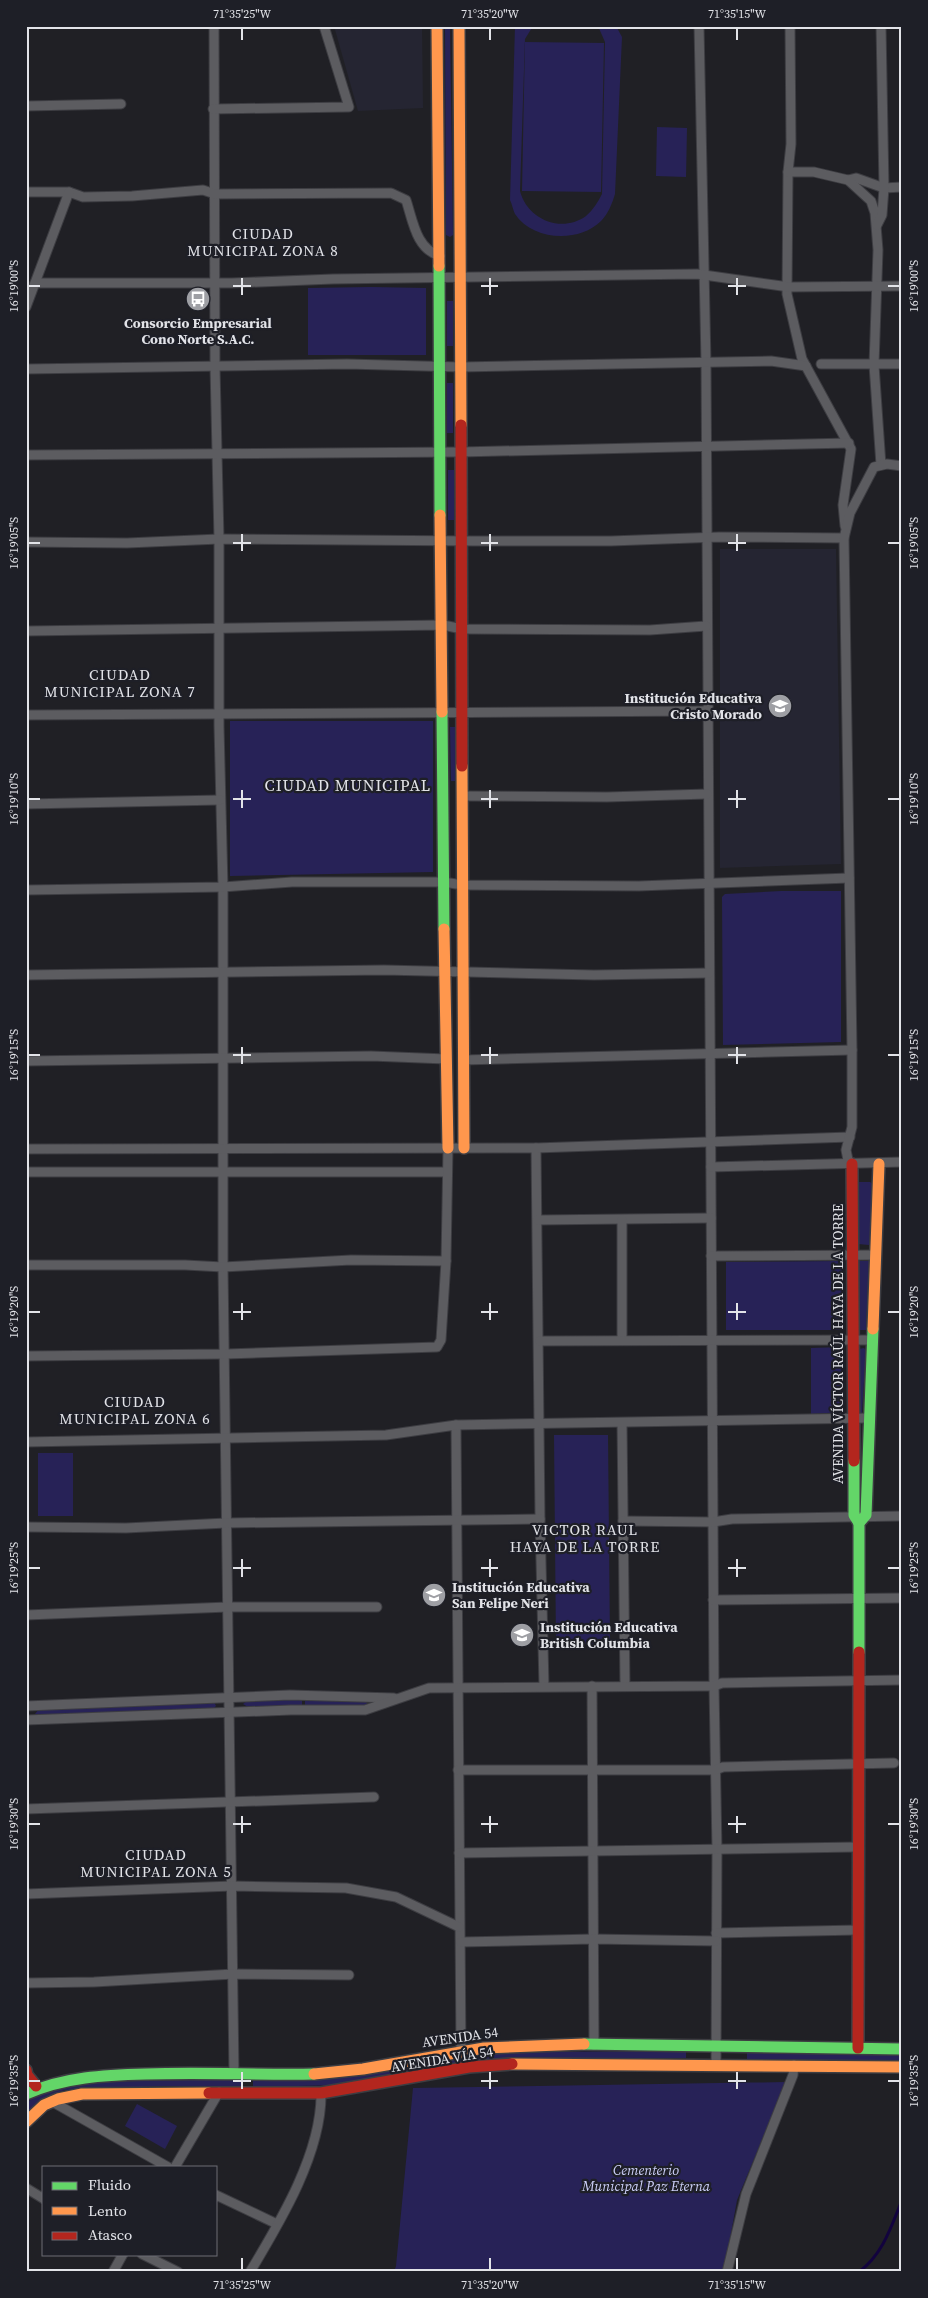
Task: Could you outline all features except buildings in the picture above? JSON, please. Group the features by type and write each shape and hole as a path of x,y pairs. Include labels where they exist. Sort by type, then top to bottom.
{"street":[{"path":"214,26 213,108 216,283 214,367 219,539 218,714 223,887 222,1148 234,2074"},
{"path":"213,108 348,106 324,26"},
{"path":"26,1356 226,1354 437,1347 441,1340 446,1260 448,1148 443,882 443,625 437,26"},
{"path":"459,26 464,1148"},
{"path":"699,26 706,363 711,1339 717,1850 716,2064"},
{"path":"790,26 791,144 788,172 787,294 792,319 806,366 849,443 851,457 843,505 846,526"},
{"path":"876,225 882,215 884,188 882,26"},
{"path":"26,106 121,104"},
{"path":"788,172 814,172 848,180 856,178 884,188 902,187"},
{"path":"848,180 871,201 876,225 878,250 874,365 881,465"},
{"path":"26,192 69,192 83,197 132,196 203,190 215,194 391,193 406,200 420,242 430,253 440,256"},
{"path":"26,307 69,192"},
{"path":"35,283 216,283 332,279 703,275 788,287 902,286"},
{"path":"26,369 347,364 461,367 771,361 806,366"},
{"path":"821,364 902,364"},
{"path":"26,454 461,452 705,448 849,443"},
{"path":"852,1164 848,1160 846,1150 852,1127 852,1050 844,538 846,526 874,468 881,465 902,466"},
{"path":"26,542 127,543 219,539 611,541 706,537 844,538"},
{"path":"26,631 443,625 462,629 640,630 706,626"},
{"path":"26,715 707,711"},
{"path":"462,796 608,798 708,794"},
{"path":"26,804 220,800"},
{"path":"26,890 223,887 292,882 443,882 463,885 639,886 849,878"},
{"path":"26,975 445,971 463,973 594,975 709,973"},
{"path":"463,1060 852,1050"},
{"path":"26,1062 371,1056 446,1059"},
{"path":"26,1149 536,1148 850,1137"},
{"path":"536,1148 540,1341 540,1519 544,1686"},
{"path":"711,1167 902,1162"},
{"name":"AVENIDA VÍCTOR RAÚL HAYA DE LA TORRE","path":"852,1164 853,1419 860,1518"},
{"path":"858,2048 857,1681 860,1518 870,1418 879,1164"},
{"path":"26,1172 448,1172"},
{"path":"538,1220 711,1218"},
{"path":"622,1220 622,1340"},
{"path":"711,1256 876,1255"},
{"path":"26,1265 185,1265 224,1267 351,1260 446,1260"},
{"path":"540,1341 873,1340"},
{"path":"26,1442 386,1436 456,1425 870,1418"},
{"path":"622,1423 625,1686"},
{"path":"456,1425 461,2051"},
{"path":"623,1521 713,1522 732,1519 902,1516"},
{"path":"26,1527 126,1528 226,1523 540,1519"},
{"path":"713,1600 902,1598"},
{"path":"26,1615 228,1607 377,1607"},
{"path":"26,1720 230,1714 291,1710 365,1710 430,1688 714,1686 722,1683 902,1680"},
{"path":"592,1686 594,2045"},
{"path":"26,1706 290,1695 400,1698"},
{"path":"458,1770 715,1770 761,1766 894,1763"},
{"path":"26,1809 374,1797"},
{"path":"459,1852 858,1847"},
{"path":"26,1894 232,1886 346,1888 396,1897 459,1928"},
{"path":"461,1942 716,1937 858,1930"},
{"path":"26,1983 94,1982 234,1974 349,1975"},
{"name":"AVENIDA 54","path":"26,2094 36,2086 66,2079 234,2074 330,2074 461,2051 508,2046 717,2045 902,2049"},
{"name":"AVENIDA VÍA 54","path":"26,2122 37,2110 50,2101 82,2094 321,2093 469,2067 521,2064 716,2064 902,2067"},
{"path":"728,2272 746,2194 793,2075 794,2065"},
{"path":"26,2070 36,2086"},
{"path":"176,2166 219,2092"},
{"path":"250,2272 278,2224 312,2153 321,2113 321,2093"},
{"path":"50,2101 166,2166"},
{"path":"26,2188 42,2197"},
{"path":"218,2196 278,2224"},
{"path":"114,2272 122,2256"},
{"path":"146,2256 178,2272"}],"shaded area":[{"path":"334,26 422,26 423,108 358,111"},
{"name":"Institución Educativa Cristo Morado","path":"720,549 836,549 841,864 720,868"}],"green space":[{"path":"445,26 450,26 453,235 450,237 446,235"},
{"path":"515,26 533,26 525,39 520,191 524,201 537,216 546,221 556,223 566,224 586,216 602,194 605,42 598,26 616,26 622,37 615,194 610,209 601,221 581,233 569,236 556,236 533,230 515,214 510,200"},
{"path":"525,42 604,43 601,192 522,191"},
{"path":"657,127 687,128 686,177 656,176"},
{"path":"308,288 426,288 426,355 308,355"},
{"path":"447,301 453,301 453,346 447,346"},
{"path":"447,383 453,383 453,433 447,433"},
{"path":"448,470 454,470 454,520 448,520"},
{"path":"230,721 433,721 433,872 230,876"},
{"path":"450,727 455,727 455,781 451,781"},
{"path":"781,891 841,891 841,1042 723,1045 722,897 725,894"},
{"path":"857,1182 870,1182 873,1184 869,1245 858,1244"},
{"path":"842,1261 843,1330 726,1330 726,1262"},
{"path":"856,1261 869,1261 866,1330 858,1330"},
{"path":"842,1347 843,1412 811,1414 811,1348"},
{"path":"864,1348 866,1350 862,1413 860,1413 858,1349"},
{"path":"554,1435 608,1435 610,1644 556,1644"},
{"path":"38,1453 73,1453 73,1516 38,1516"},
{"path":"302,1699 302,1706 248,1707 243,1704 247,1701"},
{"path":"305,1699 366,1701 367,1704 365,1706 305,1705"},
{"path":"214,1702 216,1706 213,1709 40,1716 35,1714 39,1709"},
{"path":"686,2051 686,2058 511,2059 440,2066 343,2085 253,2087 253,2079 510,2052"},
{"path":"747,2051 902,2054 902,2061 747,2059"},
{"path":"243,2079 243,2087 166,2086 65,2090 45,2097 26,2113 26,2103 42,2092 89,2082"},
{"name":"Cementerio Municipal Paz Eterna","path":"786,2082 737,2200 724,2272 394,2272 413,2088"},
{"path":"137,2104 177,2126 165,2149 125,2126"}],"waterway":[{"path":"859,2272 880,2248 890,2230 902,2200"}],"traffic: fast":[{"path":"439,266 440,515"},
{"path":"442,712 444,929"},
{"path":"859,1652 859,1523 866,1515 873,1329"},
{"path":"854,1461 854,1515 859,1523"},
{"path":"584,2044 902,2049"},
{"path":"26,2094 70,2080 115,2075 188,2073 314,2074"}],"traffic: slow":[{"path":"437,26 439,266"},
{"path":"459,26 461,425"},
{"path":"440,515 442,712"},
{"path":"462,766 464,1148"},
{"path":"444,929 448,1148"},
{"path":"873,1329 879,1164"},
{"path":"314,2074 363,2069 484,2048 584,2044"},
{"path":"512,2064 902,2067"},
{"path":"26,2122 44,2105 58,2099 82,2094 209,2093"}],"traffic: jam":[{"path":"461,425 462,766"},
{"path":"852,1164 854,1461"},
{"path":"858,2048 859,1652"},
{"path":"209,2093 321,2093 469,2067 512,2064"},
{"path":"26,2070 27,2075 36,2086"}],"place":[{"name":"Consorcio Empresarial Cono Norte S.A.C.","path":"198,299"},
{"name":"Institución Educativa Cristo Morado","path":"780,706"},
{"name":"Institución Educativa San Felipe Neri","path":"434,1595"},
{"name":"Institución Educativa British Columbia","path":"522,1635"}],"district":[{"name":"CIUDAD MUNICIPAL ZONA 8","path":"263,242"},
{"name":"CIUDAD MUNICIPAL ZONA 7","path":"120,682"},
{"name":"CIUDAD MUNICIPAL","path":"348,785"},
{"name":"CIUDAD MUNICIPAL ZONA 6","path":"135,1410"},
{"name":"VICTOR RAUL HAYA DE LA TORRE","path":"585,1538"},
{"name":"CIUDAD MUNICIPAL ZONA 5","path":"156,1862"}]}
